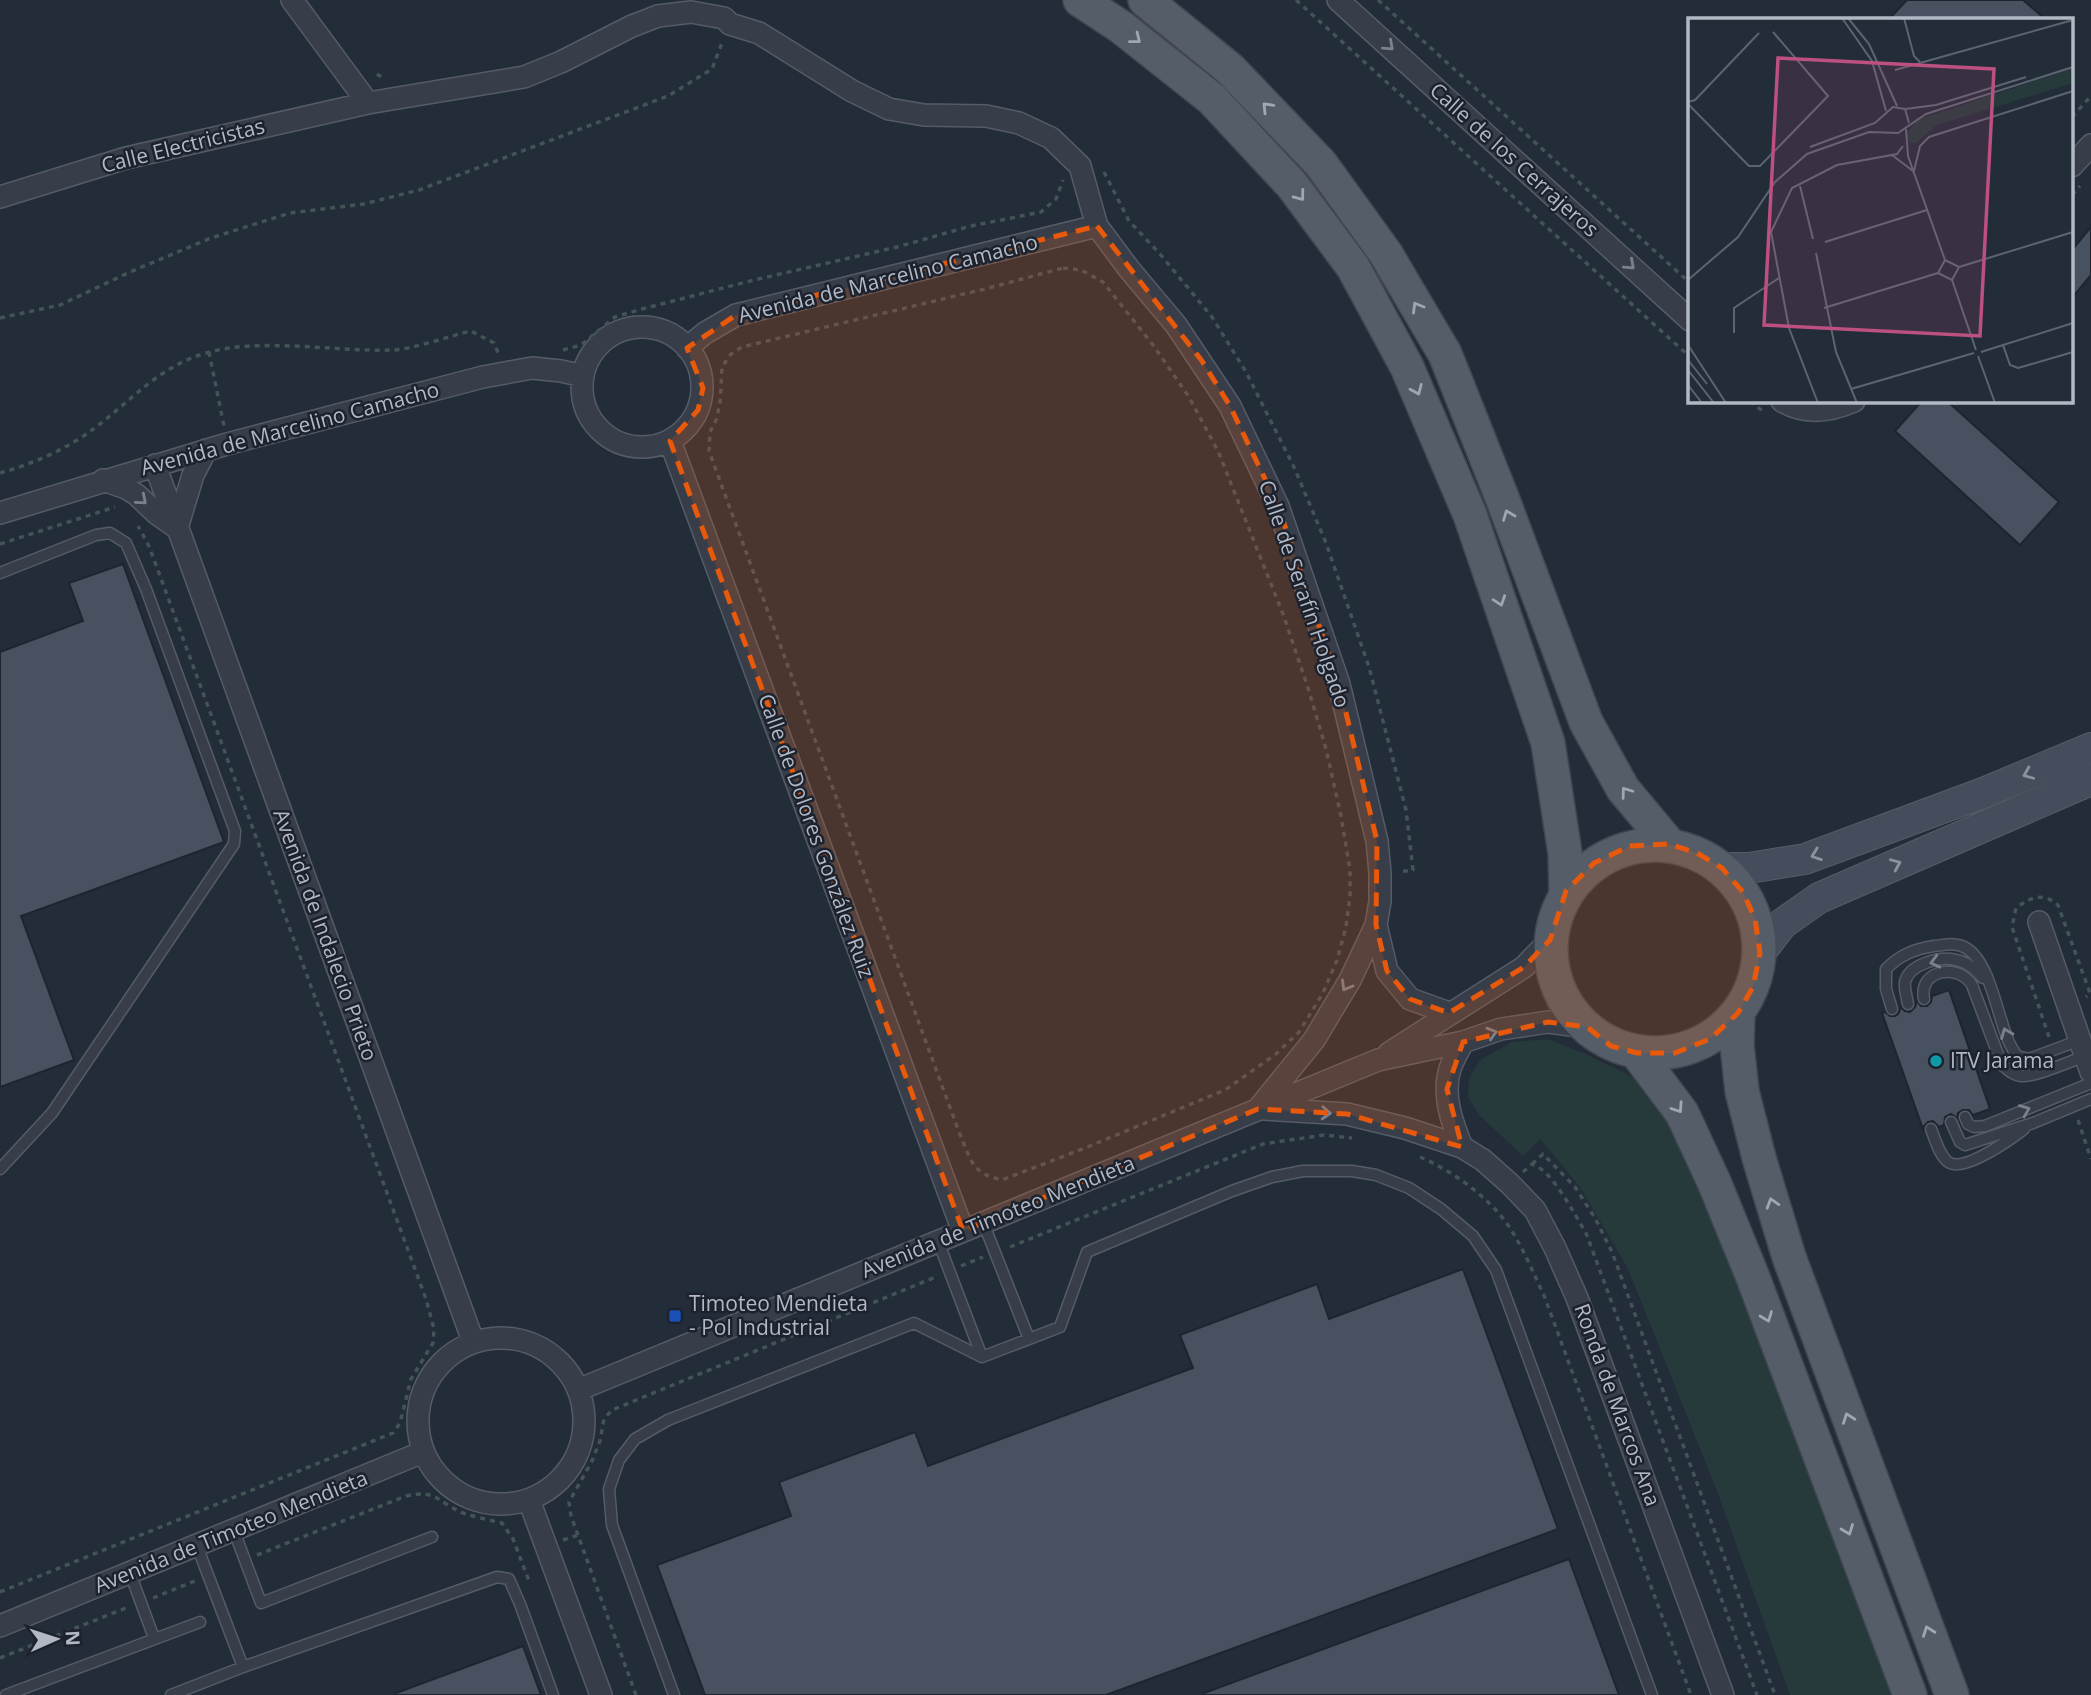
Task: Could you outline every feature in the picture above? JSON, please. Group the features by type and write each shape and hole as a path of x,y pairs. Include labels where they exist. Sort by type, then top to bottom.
{"main road":[{"path":"1080,0 1121,27 1212,99 1292,185 1353,267 1407,367 1474,527 1548,743 1565,853 1566,891"},
{"path":"1145,0 1230,69 1321,164 1386,254 1444,354 1503,500 1586,722 1623,789 1669,844"},
{"path":"1669,844 1697,853 1722,868 1743,892 1755,919 1760,953 1753,987 1738,1013 1710,1039 1675,1053 1637,1054 1611,1046 1567,1007 1552,971 1550,940 1554,916 1566,891 1594,863 1630,846 1669,844"},
{"path":"1738,1013 1737,1045 1742,1091 1789,1257 1952,1695"},
{"path":"1637,1054 1682,1113 1714,1182 1752,1275 1910,1695"}],"street":[{"path":"292,0 368,103"},
{"name":"Calle de los Cerrajeros","path":"1338,0 1688,318"},
{"name":"Calle Electricistas","path":"0,197 126,158 368,103 524,77 561,62 632,26 658,16 691,12 724,18 730,24 759,33 852,91 889,109 924,115 986,116 1019,122 1051,138 1080,166 1097,226"},
{"path":"2074,164 2091,145"},
{"name":"Avenida de Marcelino Camacho","path":"687,348 736,314 1097,226"},
{"name":"Calle de Serafín Holgado","path":"1097,226 1202,361 1230,406 1278,506 1339,684 1377,841 1380,901 1376,925 1350,980 1314,1040 1258,1109"},
{"path":"636,327 655,328 673,335 687,348 699,366 702,388 698,410 687,428 670,442 651,447 632,447 614,441 599,429 588,414 583,395 583,376 590,358 601,343 618,332 636,327"},
{"name":"Avenida de Marcelino Camacho","path":"0,513 227,444 506,373 533,368 583,376"},
{"path":"1784,402 1814,411 1835,409 1852,402"},
{"name":"Calle de Dolores González Ruiz","path":"670,442 964,1231"},
{"path":"103,480 126,488 177,528 186,493 206,450"},
{"name":"Avenida de Indalecio Prieto","path":"155,465 473,1341"},
{"path":"1722,868 1749,868 1805,859 1983,793 2091,748"},
{"path":"1760,953 1782,924 1819,898 2091,780"},
{"path":"2039,922 2086,1053"},
{"name":"Calle de Serafín Holgado","path":"1376,925 1387,971 1410,999 1449,1013"},
{"name":"Avenida de Timoteo Mendieta","path":"1378,1060 1524,967 1550,940"},
{"name":"Avenida de Timoteo Mendieta","path":"578,1390 1378,1060 1464,1042 1501,1029 1548,1022 1587,1027"},
{"path":"1462,1147 1451,1119 1447,1089 1450,1068 1464,1042"},
{"name":"Ronda de Marcos Ana","path":"1258,1109 1347,1114 1405,1128 1462,1147 1483,1160 1535,1210 1577,1298 1723,1695"},
{"path":"494,1337 515,1338 536,1345 554,1356 568,1371 578,1390 584,1427 573,1464 561,1479 529,1500 508,1504 487,1503 467,1497 449,1486 434,1471 423,1452 418,1430 418,1408 425,1386 437,1367 453,1351 473,1341 494,1337"},
{"name":"Avenida de Timoteo Mendieta","path":"0,1626 423,1452"},
{"path":"529,1500 601,1695"}],"lane":[{"path":"0,573 96,535 110,533 126,543 146,589 234,831 234,844 52,1113 0,1169"},
{"path":"1892,1009 1886,989 1886,969 1898,957 1924,948 1950,944 1965,946 1975,955 1988,982 2007,1038 2017,1056 2029,1059 2086,1053"},
{"path":"1908,1004 1905,985 1908,976 1917,967 1936,959 1955,959 1970,965 1988,982"},
{"path":"1924,999 1924,984 1932,975 1956,971 1967,977 2002,1065 2011,1073 2020,1076 2031,1075 2086,1053"},
{"path":"1965,1117 1973,1127 1986,1126 2091,1083"},
{"path":"1951,1122 1960,1142 1965,1145 2091,1100"},
{"path":"1931,1129 1943,1156 1954,1164 1964,1163 2001,1146 2032,1123"},
{"path":"674,1695 612,1525 609,1489 619,1460 635,1439 668,1420 915,1323 982,1357 1060,1327 1087,1252 1272,1177 1303,1171 1352,1171 1376,1175 1409,1188 1441,1209 1473,1236 1496,1270 1652,1695"},
{"path":"984,1222 1029,1339"},
{"path":"938,1241 982,1357"},
{"path":"234,1531 261,1603 432,1537"},
{"path":"197,1546 243,1667"},
{"path":"130,1573 154,1638"},
{"path":"171,1695 498,1577 509,1579 554,1695"},
{"path":"6,1695 200,1622"}],"path":[{"path":"1296,0 1688,355"},
{"path":"1378,0 1688,281"},
{"path":"0,318 60,305 211,238 290,213 364,204 419,190 668,96 712,69 730,24"},
{"path":"2074,115 2091,96"},
{"path":"1100,168 1129,220 1212,317 1246,372 1294,467 1326,543 1368,667 1406,810 1413,870 1351,874"},
{"path":"560,351 581,345 615,317 642,309 897,247 971,226 1041,212 1056,199 1064,180 1061,172"},
{"path":"1063,268 1081,270 1104,282 1189,397 1223,464 1283,614 1309,691 1326,749 1351,874 1346,927 1337,960 1323,993 1299,1031 1276,1054 1226,1090 1002,1180 989,1177 976,1169 959,1132 709,452 709,432 716,420 720,404 722,367 731,354 742,347 763,341 1063,268"},
{"path":"0,473 69,445 177,363 209,352 256,346 396,350 471,331 494,342 506,373"},
{"path":"209,352 227,444"},
{"path":"0,544 116,507"},
{"path":"0,1592 393,1433 400,1423 411,1379 433,1343 434,1329 426,1299 149,546 136,522"},
{"path":"1489,1205 1543,1154 1575,1186 1595,1218 1612,1252 1775,1695"},
{"path":"1532,1164 1539,1166 1558,1188 1586,1233 1757,1695"},
{"path":"1467,1185 1509,1226 1545,1297 1691,1695"}],"highlighted area":[{"path":"1097,226 1202,361 1230,406 1278,506 1339,684 1377,841 1376,925 1387,971 1410,999 1449,1013 1524,967 1550,940 1566,891 1594,863 1630,846 1669,844 1697,853 1722,868 1743,892 1755,919 1760,953 1753,987 1738,1013 1710,1039 1675,1053 1637,1053 1611,1046 1587,1027 1548,1022 1463,1042 1447,1089 1462,1147 1347,1114 1258,1109 963,1231 670,441 698,410 703,388 687,348 736,315"}],"shaded area":[{"path":"1547,1039 1584,1053 1641,1081 1662,1110 1716,1227 1897,1695 1790,1695 1717,1491 1628,1269 1580,1187 1540,1139 1523,1156 1479,1115 1468,1097 1469,1078 1480,1060 1512,1042"}],"building":[{"path":"1907,0 2023,0 2044,18 1890,18"},
{"path":"2091,227 2091,275 2074,296 2074,248"},
{"path":"1921,402 1948,402 2059,502 2020,545 1895,431"},
{"path":"123,564 224,842 21,916 74,1060 0,1087 0,652 83,621 69,583"},
{"name":"ITV Jarama","path":"1949,990 1990,1109 1973,1115 1969,1110 1963,1110 1958,1113 1957,1118 1951,1114 1945,1117 1944,1125 1939,1127 1933,1121 1928,1122 1923,1127 1924,1132 1882,1013 1895,1016 1901,1007 1910,1012 1917,1001 1921,1006 1927,1006 1932,996"},
{"path":"1463,1269 1558,1529 1106,1695 705,1695 657,1565 791,1516 779,1482 915,1432 928,1466 1193,1368 1180,1335 1317,1284 1329,1319"},
{"path":"1569,1559 1619,1695 1204,1695 1204,1693"},
{"path":"523,1646 541,1695 396,1695 396,1693"}],"place":[{"name":"ITV Jarama","path":"1936,1061"},
{"name":"Timoteo Mendieta - Pol Industrial","path":"675,1316"}]}
